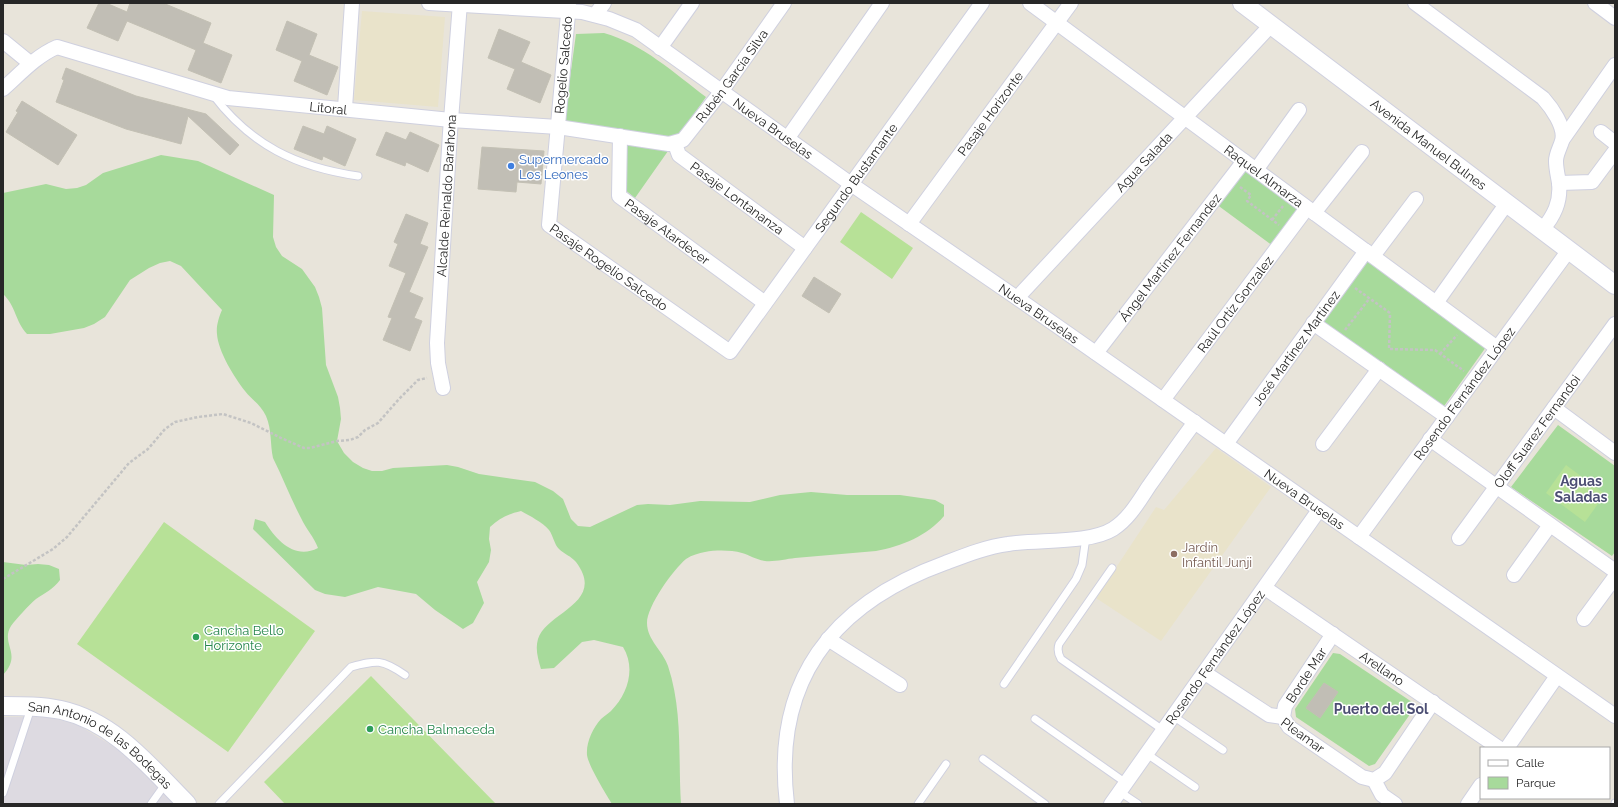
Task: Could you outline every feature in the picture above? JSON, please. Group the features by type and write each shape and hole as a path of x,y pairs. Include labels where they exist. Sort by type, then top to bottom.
{"street":[{"path":"344,108 352,3"},
{"name":"Nueva Bruselas","path":"429,3 568,7 609,18 636,30 851,184 1615,715"},
{"path":"595,15 604,3"},
{"path":"660,48 692,3"},
{"name":"Rubén García Silva","path":"675,144 683,140 721,92 784,3"},
{"path":"787,139 882,3"},
{"name":"Segundo Bustamante","path":"730,352 982,3"},
{"name":"Raquel Almarza","path":"1030,3 1497,348"},
{"name":"Pasaje Horizonte","path":"909,224 1071,3"},
{"name":"Avenida Manuel Bulnes","path":"1242,3 1615,285"},
{"path":"1415,3 1543,98 1553,109 1562,129 1562,140"},
{"name":"Alcalde Reinaldo Barahona","path":"441,381 437,343 460,4"},
{"name":"Rogelio Salcedo","path":"558,127 568,7"},
{"name":"Agua Salada","path":"1017,298 1271,25"},
{"path":"3,41 30,64"},
{"name":"Litoral","path":"3,89 30,64 57,47 228,98 344,108 451,120 558,127 675,144"},
{"path":"1542,230 1551,220 1558,206 1560,195 1556,162 1558,150 1562,140 1615,65"},
{"path":"1256,170 1299,110"},
{"name":"Pasaje Rogelio Salcedo","path":"558,127 549,225 730,352"},
{"path":"1601,132 1615,143"},
{"name":"Pasaje Atardecer","path":"620,136 619,196 766,303"},
{"name":"Pasaje Lontananza","path":"675,144 679,155 805,248"},
{"path":"1559,183 1592,182 1615,151"},
{"name":"Raúl Ortíz Gonzalez","path":"1163,400 1288,233 1311,210 1362,152"},
{"name":"Ángel Martínez Fernandez","path":"1096,353 1244,161"},
{"name":"José Martínez Martínez","path":"1226,444 1345,281 1370,254 1416,199"},
{"path":"1436,303 1507,203"},
{"name":"Rosendo Fernández López","path":"1359,537 1569,250"},
{"path":"1313,324 1447,417"},
{"name":"Oloff Suarez Fernandoi","path":"1459,538 1615,324"},
{"path":"1323,444 1379,369"},
{"path":"1554,408 1615,452"},
{"path":"787,804 784,764 787,732 791,710 796,695 804,676 828,639 851,615 866,603 900,581 982,550 1009,544 1086,538 1113,529 1125,519 1195,422"},
{"path":"1430,440 1615,571"},
{"name":"Rosendo Fernández López","path":"1112,804 1319,510"},
{"path":"1514,575 1550,525"},
{"path":"1584,619 1615,577"},
{"name":"Arellano","path":"1265,588 1498,747"},
{"name":"Borde Mar","path":"1283,717 1285,706 1333,634"},
{"path":"828,639 900,685"},
{"name":"Pleamar","path":"1205,672 1269,716 1283,717 1286,724 1295,731 1362,777 1374,780"},
{"path":"1508,747 1557,676"},
{"path":"1395,804 1382,794 1374,780 1386,774 1433,702"},
{"name":"San Antonio de las Bodegas","path":"3,706 31,706 63,710 85,718 105,728 129,745 187,804"},
{"path":"1468,804 1480,786"}],"lane":[{"path":"211,94 242,128 275,151 309,166 358,176"},
{"path":"1004,684 1076,579 1082,565 1086,538"},
{"path":"1112,568 1059,644 1059,656 1061,659 1163,730"},
{"path":"218,804 351,667 372,661 391,665 405,675"},
{"path":"3,793 31,706"},
{"path":"1173,716 1223,750"},
{"path":"1035,719 1123,787 1138,804"},
{"path":"1147,754 1195,787"},
{"path":"983,759 1045,804"},
{"path":"918,804 946,764"},
{"path":"151,804 166,783"}],"path":[{"path":"1230,179 1251,195 1247,201 1288,233"},
{"path":"1272,220 1291,196"},
{"path":"1345,281 1390,313 1389,349 1435,350 1475,379"},
{"path":"1338,340 1369,299"},
{"path":"1440,354 1466,325"},
{"path":"3,579 53,549 67,537 129,463 148,449 165,429 176,422 198,417 224,414 251,423 304,448 310,448 358,437 365,430 378,423 418,380 441,381"}],"shaded area":[{"path":"362,11 445,17 438,107 354,100"},
{"name":"Jardín Infantil Junji","path":"1216,448 1271,487 1161,641 1096,598 1156,507 1164,510"},
{"path":"3,717 48,717 78,725 129,756 174,804 3,804"}],"green space":[{"path":"604,33 632,44 658,60 706,97 635,198 624,189 628,131 564,122 576,34"},
{"path":"161,155 198,161 274,195 273,237 276,247 282,256 302,269 315,287 322,308 326,365 338,397 340,408 341,419 337,441 344,453 353,462 363,468 372,471 382,471 393,468 447,465 479,474 535,482 553,491 563,499 571,519 578,526 590,527 637,505 670,505 700,501 750,502 780,495 811,492 847,495 900,495 935,500 944,505 944,516 922,535 904,543 876,551 765,561 738,552 709,551 693,555 686,559 674,571 656,598 651,607 647,623 652,640 666,661 673,683 678,717 681,804 612,804 590,765 587,750 589,740 595,727 617,704 626,689 629,663 623,647 594,640 582,642 554,668 541,669 537,650 538,639 543,630 552,621 572,606 580,597 584,588 584,576 576,562 559,549 549,530 543,524 521,511 504,517 490,527 489,539 491,550 489,562 477,582 484,603 473,623 463,629 435,610 416,594 378,587 345,597 325,594 315,590 253,529 255,519 265,522 275,536 287,547 302,552 318,548 297,511 273,458 269,426 266,416 262,409 236,379 220,348 217,328 222,310 181,266 170,261 160,263 130,280 105,317 84,328 50,334 27,334 23,329 11,303 3,294 3,193 46,184 66,189 77,188 86,185 103,173"},
{"path":"1245,167 1302,208 1273,246 1216,204"},
{"path":"861,212 913,248 892,279 840,242"},
{"path":"1368,260 1486,347 1442,409 1321,321"},
{"path":"1558,425 1615,466 1615,552 1612,556 1511,487"},
{"path":"1566,465 1605,494 1585,522 1546,493"},
{"name":"Cancha Bello Horizonte","path":"164,522 315,631 228,752 77,644"},
{"path":"3,562 26,565 49,565 59,569 60,580 52,588 36,599 11,626 8,632 8,638 11,661 9,668 3,675"},
{"path":"1333,653 1340,654 1412,702 1413,710 1375,764 1369,766 1296,717 1295,709"},
{"name":"Cancha Balmaceda","path":"371,676 496,804 285,804 264,782"}],"building":[{"path":"99,3 106,3 127,12 130,3 163,3 211,23 203,43 232,55 221,83 188,70 196,50 127,21 118,41 87,28"},
{"path":"287,21 317,34 309,55 338,67 327,95 294,81 302,61 276,50"},
{"path":"499,29 530,42 521,62 551,75 540,103 507,89 515,69 488,58"},
{"path":"66,68 136,96 206,114 239,145 230,155 188,116 181,144 126,129 56,102 64,80 62,79"},
{"path":"22,101 77,135 58,165 6,132 18,112 16,111"},
{"path":"303,126 324,134 327,126 356,139 345,166 323,156 322,160 294,149"},
{"path":"386,132 406,140 410,132 439,145 428,172 406,162 405,166 376,155"},
{"name":"Supermercado Los Leones","path":"482,147 544,151 541,184 517,182 516,192 478,189"},
{"path":"406,214 428,223 420,244 428,247 409,292 423,298 414,318 422,321 410,351 383,340 392,318 388,317 406,273 389,266 398,244 394,242"},
{"path":"814,277 841,294 829,313 802,296"},
{"path":"1324,683 1338,692 1320,718 1306,708"}],"place":[{"name":"Supermercado Los Leones","path":"511,166"},
{"name":"Jardín Infantil Junji","path":"1174,554"},
{"name":"Cancha Bello Horizonte","path":"196,637"},
{"name":"Cancha Balmaceda","path":"370,729"}],"district":[{"name":"Aguas Saladas","path":"1581,490"},
{"name":"Puerto del Sol","path":"1381,709"}]}
